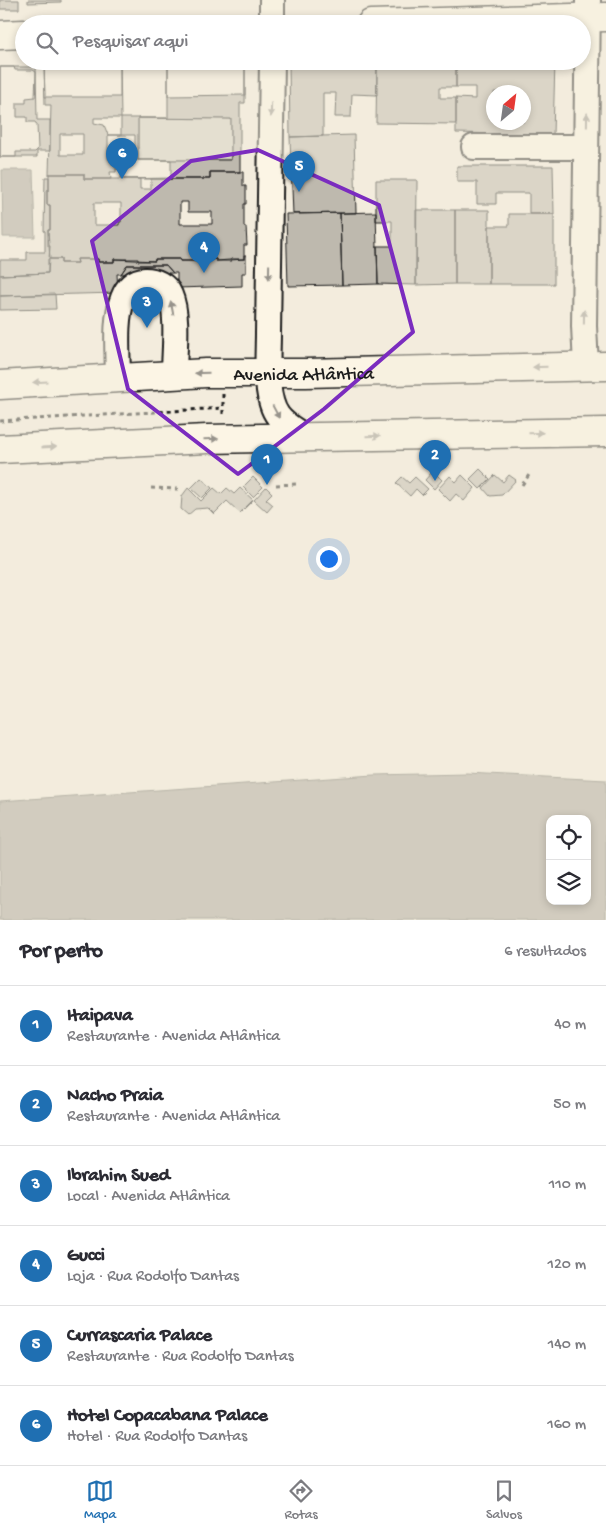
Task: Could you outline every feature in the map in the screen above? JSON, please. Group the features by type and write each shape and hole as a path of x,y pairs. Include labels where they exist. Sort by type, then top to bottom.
{"main road":[{"path":"525,15 594,11"},
{"path":"0,35 15,34"},
{"name":"Avenida Atlântica","path":"0,384 206,373 596,366"},
{"path":"0,449 207,439 606,432"}],"street":[{"path":"272,0 272,15"},
{"path":"591,62 594,11"},
{"path":"272,70 268,373 270,400 279,418 305,437"},
{"path":"591,70 586,146 584,326 596,366"},
{"path":"474,148 586,146"},
{"path":"118,378 118,318 122,299 128,288 136,281 145,280 164,286 170,295 174,318 174,374"}],"path":[{"path":"223,389 223,426"},
{"path":"0,421 223,408"},
{"path":"522,484 529,475"},
{"path":"276,485 297,484"},
{"path":"151,488 178,489"}],"highlighted area":[{"path":"258,150 379,205 413,332 324,409 238,474 128,389 92,241 191,161"}],"shaded area":[{"path":"138,118 231,119 231,160 138,160"},
{"path":"2,170 33,170 35,237 3,237"},
{"path":"467,773 606,780 606,920 0,920 0,801 374,775"}],"building":[{"path":"0,0 19,0 19,9 0,9"},
{"path":"28,0 61,0 61,2 28,3"},
{"path":"0,67 15,67 15,70 36,70 37,120 50,120 50,151 37,151 37,157 0,157"},
{"path":"0,67 14,67 15,70 33,70 36,72 35,97 26,98 26,103 17,103 17,117 27,117 27,122 35,122 37,125 38,149 35,152 16,152 16,157 0,157"},
{"path":"44,70 245,70 245,103 240,103 240,172 210,172 210,179 121,179 122,169 110,172 111,179 84,179 84,174 49,174 51,105 45,105","holes":["138,118 231,119 231,160 138,160"]},
{"path":"44,70 120,70 120,97 45,97"},
{"path":"120,70 168,70 168,118 121,118"},
{"path":"168,70 245,70 245,95 168,96"},
{"path":"289,70 377,70 377,95 352,94 351,117 335,117 336,93 323,93 323,136 290,137"},
{"path":"377,70 456,70 456,87 440,87 440,98 456,98 456,124 376,123"},
{"path":"456,70 555,70 553,135 456,133 456,98 475,99 475,87 456,87"},
{"path":"94,118 121,118 121,135 108,135 104,125 94,123"},
{"path":"60,134 83,134 83,155 60,155"},
{"path":"108,135 135,135 135,160 171,160 171,178 121,179 122,169 116,169 108,159"},
{"path":"354,135 356,213 293,214 290,137"},
{"path":"457,166 553,166 554,214 529,214 529,193 496,193 496,204 477,204 477,182 457,182"},
{"path":"210,172 243,172 243,186 246,186 244,227 246,227 247,245 244,245 244,259 216,261 216,259 194,259 195,261 180,261 180,259 155,259 155,261 138,261 138,259 114,259 114,262 98,262 98,259 77,259 78,263 61,263 61,259 50,259 48,230 50,230 50,205 47,205 49,174 84,174 84,179 140,179 140,189 151,189 151,179 210,179","holes":["180,202 188,202 188,212 212,212 212,224 180,224","94,203 121,203 121,222 119,222 119,225 94,225"]},
{"path":"45,177 49,177 47,205 50,205 48,273 0,275 0,260 27,260 27,252 45,252"},
{"path":"376,180 417,180 416,285 378,284 377,246 392,246 392,221 376,221"},
{"path":"416,210 455,210 455,284 416,285"},
{"path":"455,210 489,210 489,284 455,284"},
{"path":"376,212 378,284 342,285 340,213"},
{"path":"340,213 342,285 288,286 286,214"},
{"path":"509,214 554,214 554,284 489,284 489,226 509,226"},
{"path":"244,255 246,255 246,273 242,273 242,286 177,288 177,273 173,273 166,265 127,265 121,274 117,274 118,293 0,296 0,275 48,273 48,259 61,259 61,263 78,263 77,259 98,259 98,262 114,262 114,259 155,261 155,259 180,259 180,261 195,261 194,259 216,259 216,261 231,261 231,259 244,259"},
{"path":"127,265 166,265 173,273 121,274"},
{"path":"55,294 56,309 0,310 0,296"},
{"path":"480,469 490,479 480,489 470,479"},
{"path":"433,471 442,480 434,489 425,480"},
{"path":"462,475 475,488 464,501 456,494 450,501 438,489 450,476 456,482"},
{"path":"495,475 503,482 509,475 516,480 502,495 490,496 483,488"},
{"path":"253,477 263,487 253,497 243,487"},
{"path":"402,477 409,483 415,477 428,489 422,495 416,489 410,496 396,483"},
{"path":"201,478 212,488 202,498 191,488"},
{"path":"266,487 272,493 266,499 273,505 267,512 254,500"},
{"path":"188,488 201,501 214,488 221,494 227,488 234,494 240,488 253,500 240,513 227,501 214,514 208,508 195,509 188,515 181,509 182,496"}],"place":[{"name":"Hotel Copacabana Palace","path":"122,179"},
{"name":"Currascaria Palace","path":"299,192"},
{"name":"Gucci","path":"204,273"},
{"name":"Ibrahim Sued","path":"147,328"},
{"name":"Nacho Praia","path":"435,481"},
{"name":"Itaipava","path":"267,485"}]}
